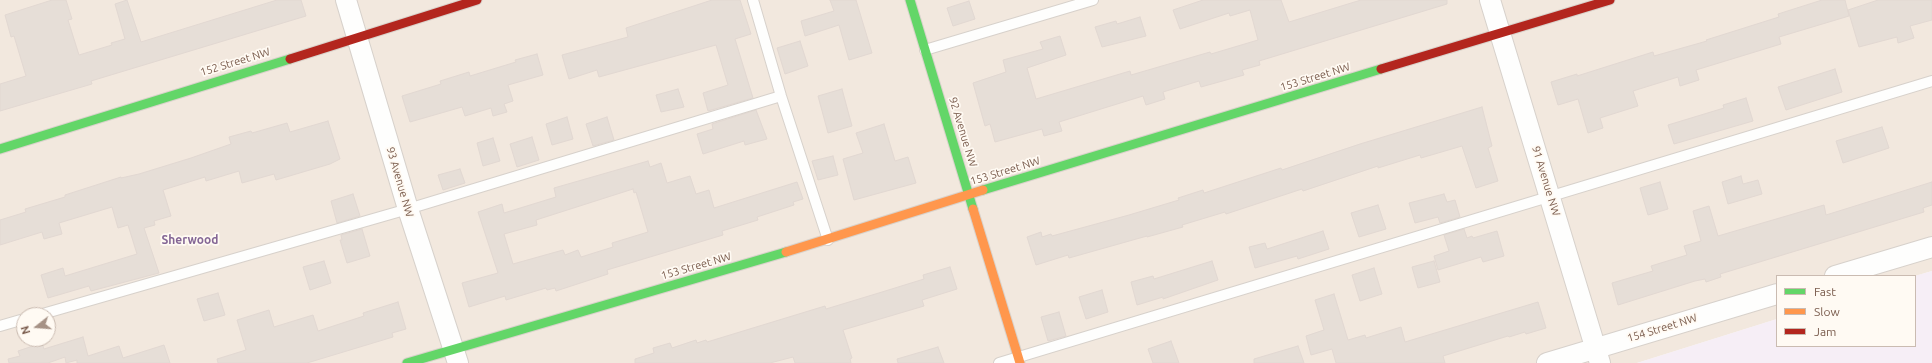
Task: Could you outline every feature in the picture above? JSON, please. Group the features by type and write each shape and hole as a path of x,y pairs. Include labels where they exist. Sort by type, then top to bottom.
{"street":[{"name":"93 Avenue NW","path":"346,0 358,36 408,209 456,356"},
{"name":"152 Street NW","path":"0,148 477,0"},
{"name":"92 Avenue NW","path":"910,0 970,194 1019,360"},
{"name":"91 Avenue NW","path":"1490,0 1598,356"},
{"name":"153 Street NW","path":"407,363 456,356 970,194 1610,0"},
{"path":"1838,275 1932,247"},
{"name":"154 Street NW","path":"1547,363 1598,356 1776,294"}],"lane":[{"path":"754,0 781,96 828,240"},
{"path":"925,50 1093,0"},
{"path":"999,363 1019,360 1550,196 1932,81"},
{"path":"56,310 408,209 781,96"},
{"path":"0,326 16,321"}],"shaded area":[{"path":"0,0 1932,0 1932,271 1916,276 1776,275 1776,319 1637,363 0,363"},
{"path":"1932,271 1932,363 1637,363 1776,319 1776,347 1916,347 1916,276"}],"building":[{"path":"52,0 66,0 72,19 68,20 79,55 112,45 111,43 125,39 115,4 127,0 141,42 277,0 301,0 306,16 91,81 92,84 0,111 0,84 26,76 14,36 11,37 5,15"},
{"path":"712,0 740,0 751,34 735,39 753,98 708,111 703,93 728,85 716,45 599,77 597,70 569,79 562,55 628,37 626,28"},
{"path":"830,0 856,0 872,53 849,60 839,25 805,36 801,21 834,11"},
{"path":"1203,0 1281,0 1289,22 1361,0 1447,0 1447,4 1259,61 1260,65 1242,70 1244,75 1201,87 1199,81 1163,92 1165,99 1146,105 1143,96 1059,122 1062,131 1044,136 1042,129 995,142 990,124 985,126 973,83 1006,72 1003,60 1043,49 1040,42 1060,36 1066,55 1027,68 1036,99 1130,71 1131,75 1258,40 1250,10 1230,16 1229,13 1180,29 1173,10"},
{"path":"1822,0 1845,0 1849,16 1779,37 1781,44 1696,70 1699,80 1680,86 1678,77 1633,91 1638,106 1600,118 1603,128 1588,133 1578,99 1558,105 1551,82 1577,74 1577,76 1653,52 1654,56 1707,41 1706,40 1779,17 1778,14"},
{"path":"1878,0 1932,0 1932,20 1910,26 1914,38 1898,43 1897,37 1859,47 1848,10"},
{"path":"969,1 975,19 953,26 947,8"},
{"path":"1140,17 1146,36 1102,47 1095,27 1116,21 1117,24"},
{"path":"800,41 808,66 785,74 777,48"},
{"path":"537,54 543,75 508,85 513,101 504,104 507,112 493,116 491,108 465,116 462,107 410,122 402,96 441,84 440,81 469,72 470,76"},
{"path":"1835,69 1842,92 1786,110 1778,87"},
{"path":"678,89 684,107 661,112 656,95"},
{"path":"842,89 852,126 828,133 818,96"},
{"path":"1746,98 1753,121 1674,144 1668,125 1724,108 1723,105"},
{"path":"1482,107 1492,146 1488,148 1498,181 1476,188 1462,146 1421,158 1420,155 1378,168 1378,166 1303,191 1302,189 1226,214 1225,212 1182,225 1183,227 1069,258 1068,255 1036,265 1027,237 1041,232 1042,237 1051,234 1052,236 1129,215 1179,200 1178,198 1203,190 1204,193 1281,168 1282,170 1360,144"},
{"path":"756,110 767,139 745,145 744,141 703,154 697,134 713,129 712,124"},
{"path":"567,117 573,139 552,145 546,124"},
{"path":"607,117 614,140 593,146 586,124"},
{"path":"328,121 340,159 330,164 276,180 274,174 242,183 239,171 206,181 205,177 163,190 171,216 154,221 155,225 144,228 159,273 91,291 89,286 48,298 41,275 63,268 65,276 137,254 128,225 118,228 112,207 59,223 62,234 44,239 42,232 0,245 0,220 26,212 25,209 65,197 65,195 121,177 139,174 231,144 229,137 251,131 252,133 287,123 290,132"},
{"path":"884,124 895,161 908,157 916,183 854,200 843,159 863,153 856,133"},
{"path":"1882,127 1889,148 1843,163 1836,141"},
{"path":"532,137 539,160 517,167 510,144"},
{"path":"493,138 500,161 483,166 477,143"},
{"path":"833,156 838,175 818,180 812,161"},
{"path":"648,161 650,167 661,163 667,183 690,176 696,194 709,190 714,208 797,182 803,199 793,202 794,205 757,217 758,220 722,231 723,235 607,270 608,274 556,291 555,288 547,290 546,288 506,300 505,296 469,307 462,283 498,273 478,212 502,204 504,213 556,197 554,188","holes":["633,189 634,193 636,192 648,232 612,243 613,247 581,257 578,250 565,255 563,250 513,264 504,234 537,225 536,220"]},
{"path":"460,169 465,183 443,190 438,175"},
{"path":"1741,176 1743,184 1758,180 1762,194 1728,204 1722,182"},
{"path":"1660,182 1668,209 1648,215 1640,188"},
{"path":"1932,182 1932,205 1923,208 1924,212 1720,274 1721,277 1706,282 1705,279 1695,281 1618,305 1612,283 1653,271 1651,266 1687,255 1684,246 1701,241 1693,211 1709,206 1718,236 1824,205 1826,215"},
{"path":"353,194 360,216 337,223 331,201"},
{"path":"1444,194 1447,202 1455,200 1460,217 1440,223 1438,217 1415,223 1409,203"},
{"path":"1378,205 1386,229 1359,237 1351,213"},
{"path":"362,229 370,256 347,263 340,240 342,240 341,235"},
{"path":"1464,229 1467,238 1472,236 1473,238 1497,231 1504,256 1483,262 1481,257 1438,270 1434,256 1449,251 1444,235"},
{"path":"1323,231 1329,249 1298,259 1297,256 1255,268 1249,247 1265,243 1267,249"},
{"path":"324,261 331,283 310,290 303,267"},
{"path":"1212,261 1218,280 1163,299 1163,297 1137,305 1131,282 1153,276 1154,279"},
{"path":"1434,261 1440,282 1418,288 1412,267"},
{"path":"950,267 957,289 922,300 924,306 843,330 852,358 850,359 851,363 795,363 793,357 770,363 635,363 635,359 654,353 653,348 670,343 672,348 696,340 697,343 706,340 707,342 825,306 826,309 882,292 924,279 923,275"},
{"path":"1374,268 1382,294 1360,301 1352,275"},
{"path":"1102,290 1108,312 1086,319 1079,297"},
{"path":"218,293 225,315 204,321 197,299"},
{"path":"1334,294 1348,340 1365,335 1366,338 1401,327 1405,342 1538,302 1546,328 1526,334 1525,332 1509,337 1508,336 1443,356 1445,363 1336,363 1332,349 1311,355 1306,336 1324,330 1315,300"},
{"path":"398,302 406,329 392,333 393,337 307,363 218,363 217,359 246,350 237,320 269,310 274,327 313,315 318,331 364,316 363,313"},
{"path":"1059,312 1066,336 1048,341 1041,317"},
{"path":"83,337 88,356 119,346 123,358 164,345 170,363 77,363 77,360 66,363 65,357 48,363 9,363 8,359 20,356 18,351 30,347 43,347 44,349 56,347 56,345"},
{"path":"1171,341 1179,363 1153,363 1148,349"},
{"path":"1298,346 1304,363 1254,363 1254,359"},
{"path":"938,347 944,363 898,363 897,359"}],"traffic: fast":[{"path":"910,0 973,209"},
{"path":"0,149 290,59"},
{"path":"983,190 1381,69"},
{"path":"407,363 786,252"}],"traffic: slow":[{"path":"786,252 983,190"},
{"path":"973,209 1020,363"}],"traffic: jam":[{"path":"290,59 477,0"},
{"path":"1381,69 1610,0"}],"district":[{"name":"Sherwood","path":"190,240"}]}
